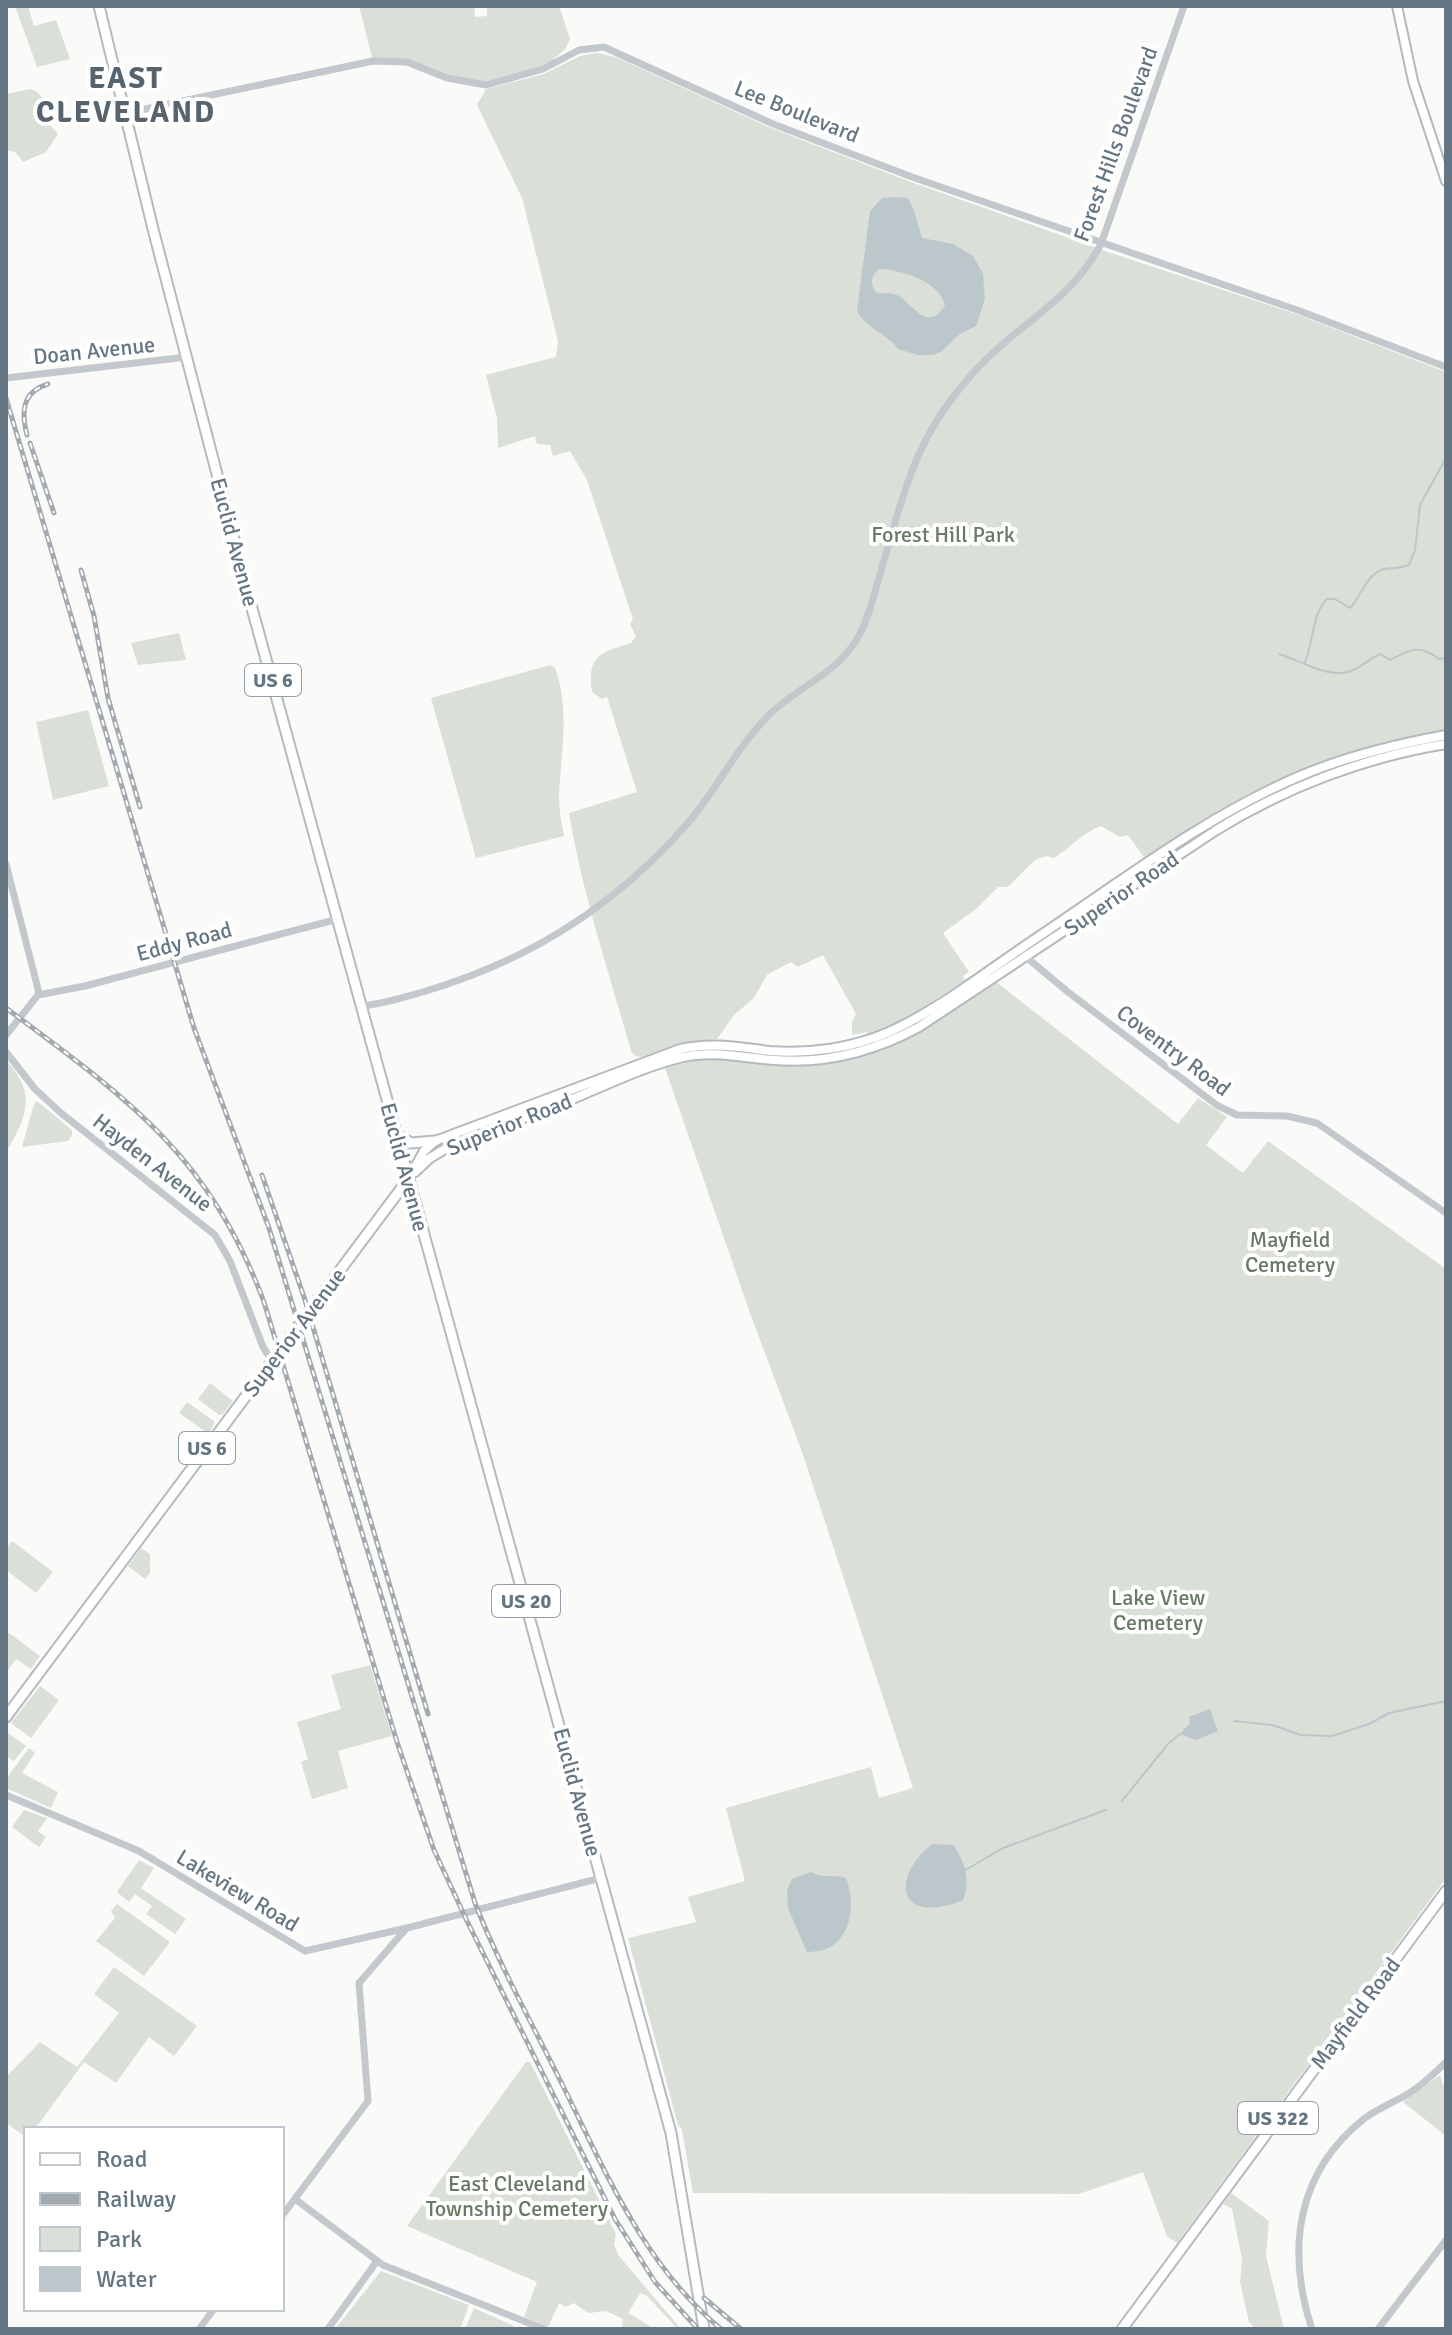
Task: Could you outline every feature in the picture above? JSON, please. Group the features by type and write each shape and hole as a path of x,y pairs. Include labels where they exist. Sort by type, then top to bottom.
{"main road":[{"name":"Euclid Avenue","path":"99,6 187,357 338,919 671,2133 704,2329"},
{"path":"1397,6 1413,81 1446,181"},
{"name":"Superior Road","path":"409,1178 430,1158 445,1149 662,1063 708,1054 768,1055 813,1060 849,1054 903,1035 1181,841 1253,799 1300,776 1334,764 1389,747 1446,735"},
{"name":"Superior Road","path":"409,1178 424,1151 435,1141 680,1049 723,1044 768,1055 856,1043 890,1031 1023,953 1215,831 1260,806 1349,769 1392,755 1446,744"},
{"path":"397,1135 411,1143 435,1141"},
{"name":"Superior Avenue","path":"6,1717 409,1178"},
{"name":"Mayfield Road","path":"1122,2329 1446,1891"}],"street":[{"name":"Forest Hills Boulevard","path":"362,1006 440,987 519,956 589,915 640,873 670,843 761,723 788,699 831,670 856,642 868,614 907,482 920,450 940,416 981,364 1072,287 1101,244 1184,6"},
{"name":"Lee Boulevard","path":"126,113 373,61 407,62 447,78 486,85 543,69 579,50 604,47 773,124 912,177 1300,311 1446,367"},
{"name":"Doan Avenue","path":"6,378 187,357"},
{"path":"6,864 38,995 6,1035"},
{"name":"Eddy Road","path":"38,995 85,986 338,919"},
{"name":"Coventry Road","path":"1023,953 1218,1106 1244,1116 1287,1116 1317,1123 1446,1213"},
{"path":"813,1050 813,1060"},
{"name":"Hayden Avenue","path":"6,1052 35,1089 61,1113 215,1235 230,1261 263,1347 272,1361"},
{"name":"Lakeview Road","path":"6,1795 139,1851 302,1950 309,1951 601,1878"},
{"path":"284,2213 368,2101 359,1983 407,1928"},
{"path":"1312,2329 1299,2284 1297,2242 1303,2212 1316,2178 1334,2149 1354,2128 1372,2113 1418,2087 1446,2062"},
{"path":"295,2199 377,2261 407,2276 544,2329"},
{"path":"1378,2329 1446,2240"},
{"path":"328,2329 377,2261"},
{"path":"199,2329 212,2311"}],"green space":[{"path":"15,6 28,6 34,26 56,20 70,59 37,67"},
{"path":"359,6 474,6 475,17 487,16 487,6 559,6 570,39 566,48 543,69 474,85 417,64 373,61"},
{"name":"Forest Hill Park","path":"596,53 616,57 766,126 911,182 1299,315 1446,372 1446,731 1388,744 1253,794 1214,815 1146,860 1128,835 1120,837 1101,826 1082,836 1054,858 1046,856 1035,860 1008,887 998,887 976,909 943,933 969,972 963,976 965,980 906,1019 869,1036 867,1032 852,1035 852,1022 856,1014 823,955 798,967 791,962 767,975 754,998 734,1015 717,1039 678,1044 641,1057 635,1056 589,903 569,813 637,792 607,697 602,699 592,692 591,680 594,663 603,653 631,643 636,636 630,624 633,619 587,480 570,451 553,456 550,445 537,444 535,436 498,448 497,418 486,375 556,357 558,341 522,198 477,105 486,89 544,74 580,56"},
{"path":"30,89 40,94 49,123 58,134 46,152 23,162 15,152 6,150 6,94"},
{"path":"179,633 186,660 138,665 131,643"},
{"path":"550,665 555,668 563,700 559,799 564,836 476,858 431,698"},
{"path":"88,710 109,786 53,800 36,722"},
{"name":"Lake View Cemetery","path":"995,981 1178,1124 1198,1098 1227,1117 1206,1145 1243,1173 1268,1141 1446,1269 1446,1878 1177,2243 1167,2236 1143,2172 1079,2194 693,2193 682,2130 678,2125 628,1938 696,1922 688,1897 745,1881 726,1808 871,1767 879,1798 913,1788 801,1449 665,1068 699,1060 793,1065 850,1058 900,1040"},
{"path":"6,1060 22,1083 26,1105 19,1128 6,1152"},
{"path":"37,1101 72,1130 68,1141 22,1147"},
{"path":"210,1383 233,1401 223,1414 219,1415 198,1399"},
{"path":"187,1402 215,1422 209,1434 179,1413"},
{"path":"12,1541 53,1572 36,1593 6,1570 6,1549"},
{"path":"141,1548 150,1554 150,1573 145,1579 128,1566"},
{"path":"9,1633 40,1656 31,1669 16,1659 6,1673 6,1638"},
{"path":"370,1665 392,1736 338,1751 348,1788 312,1799 301,1762 308,1759 297,1722 341,1709 331,1675"},
{"path":"40,1686 59,1700 31,1738 11,1723"},
{"path":"7,1732 26,1746 14,1761 6,1756"},
{"path":"29,1748 35,1753 22,1773 58,1792 51,1808 6,1788 6,1779"},
{"path":"24,1810 47,1818 38,1831 46,1837 39,1847 12,1827"},
{"path":"139,1860 154,1868 141,1888 186,1919 175,1934 146,1914 152,1906 135,1894 129,1902 117,1892"},
{"path":"117,1904 170,1942 144,1976 96,1941 115,1918 111,1911"},
{"path":"114,1967 197,2026 174,2056 149,2037 116,2083 84,2062 36,2127 24,2127 24,2136 6,2123 6,2077 40,2042 77,2067 119,2013 94,1994"},
{"name":"East Cleveland Township Cemetery","path":"526,2062 530,2062 616,2234 614,2245 619,2256 681,2329 640,2293 628,2313 655,2329 622,2329 623,2319 606,2311 588,2313 574,2303 566,2307 559,2303 548,2327 524,2317 537,2282 407,2226"},
{"path":"1440,2075 1446,2093 1446,2136 1403,2102"},
{"path":"1231,2193 1269,2221 1266,2256 1284,2329 1256,2329 1249,2322 1240,2282 1242,2259 1232,2209 1223,2204"},
{"path":"381,2271 469,2305 460,2329 335,2329"},
{"path":"474,2308 514,2326 512,2329 465,2329"}],"water":[{"path":"882,198 908,198 922,238 953,244 973,256 983,274 985,299 976,326 933,355 918,355 898,349 867,324 857,311 870,211","holes":["880,269 928,283 945,305 932,317 926,317 897,295 877,293 873,287 873,277"]},
{"path":"1210,1709 1218,1731 1196,1740 1180,1734 1190,1723 1189,1717"},
{"path":"932,1844 953,1845 957,1851 967,1878 963,1900 942,1907 925,1907 914,1903 907,1895 909,1872"},
{"path":"811,1872 846,1878 851,1908 847,1928 835,1944 824,1950 807,1952 788,1908 787,1891 792,1879"}],"waterway":[{"path":"1304,664 1315,621 1327,599 1335,599 1350,608 1368,580 1378,572 1409,565 1415,550 1420,505 1445,460"},
{"path":"1279,654 1335,673 1353,670 1381,654 1390,660 1410,651 1421,650 1439,659 1446,658"},
{"path":"1234,1721 1272,1725 1301,1735 1332,1736 1369,1724 1389,1713 1446,1701"},
{"path":"1122,1801 1168,1744 1180,1734"},
{"path":"964,1871 1003,1848 1106,1810"}],"railway":[{"path":"27,435 24,411 28,398 48,384"},
{"path":"6,398 194,1028 269,1228 475,1903 514,1990 626,2211 668,2274 721,2329"},
{"path":"30,443 54,513"},
{"path":"81,570 94,616 108,698 140,807"},
{"path":"6,1008 90,1071 160,1134 218,1207 242,1251 264,1302 397,1742 434,1850 615,2219 655,2282 698,2329"},
{"path":"262,1175 304,1297 428,1714"},
{"path":"704,2298 741,2329"}],"district":[{"name":"EAST CLEVELAND","path":"126,95"}],"park label":[{"name":"Mayfield Cemetery","path":"1290,1252"}]}
